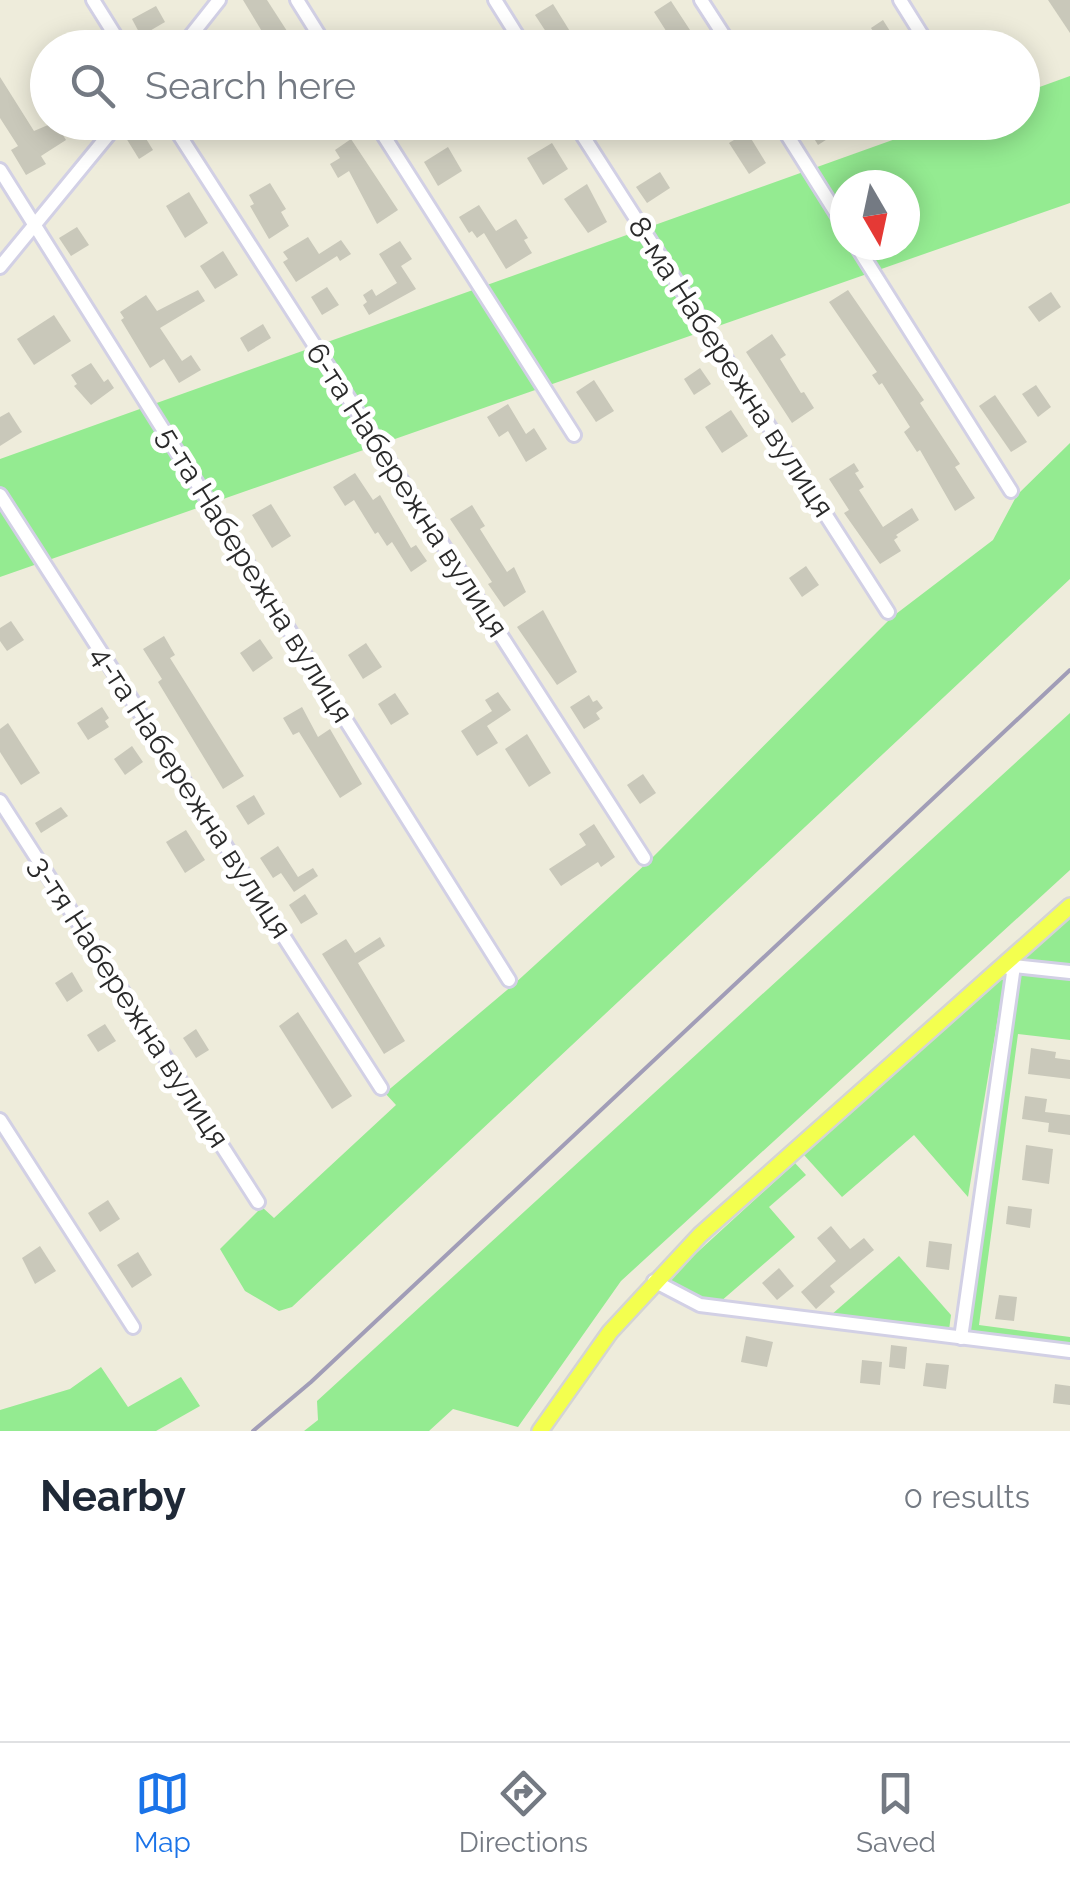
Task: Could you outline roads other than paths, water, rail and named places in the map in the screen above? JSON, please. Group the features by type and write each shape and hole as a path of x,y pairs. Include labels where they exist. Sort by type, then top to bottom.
{"main road":[{"path":"540,1431 610,1332 700,1235 1007,969 1070,906"}],"street":[{"path":"93,0 112,30"},
{"path":"195,30 219,0"},
{"path":"297,0 316,30"},
{"path":"495,0 514,30"},
{"path":"701,0 720,30"},
{"path":"900,0 919,30"},
{"path":"0,267 105,140"},
{"name":"6-та Набережна вулиця","path":"183,140 644,858"},
{"path":"386,140 574,434"},
{"name":"8-ма Набережна вулиця","path":"586,140 888,612"},
{"path":"791,140 830,203"},
{"name":"5-та Набережна вулиця","path":"0,170 509,980"},
{"path":"866,260 1012,491"},
{"name":"4-та Набережна вулиця","path":"0,495 381,1088"},
{"name":"3-тя Набережна вулиця","path":"0,801 258,1202"},
{"path":"960,1338 1007,969 1070,972"},
{"path":"0,1120 132,1326"},
{"path":"654,1282 700,1304 1070,1351"}],"railway":[{"path":"253,1431 311,1382 1070,670"}]}
